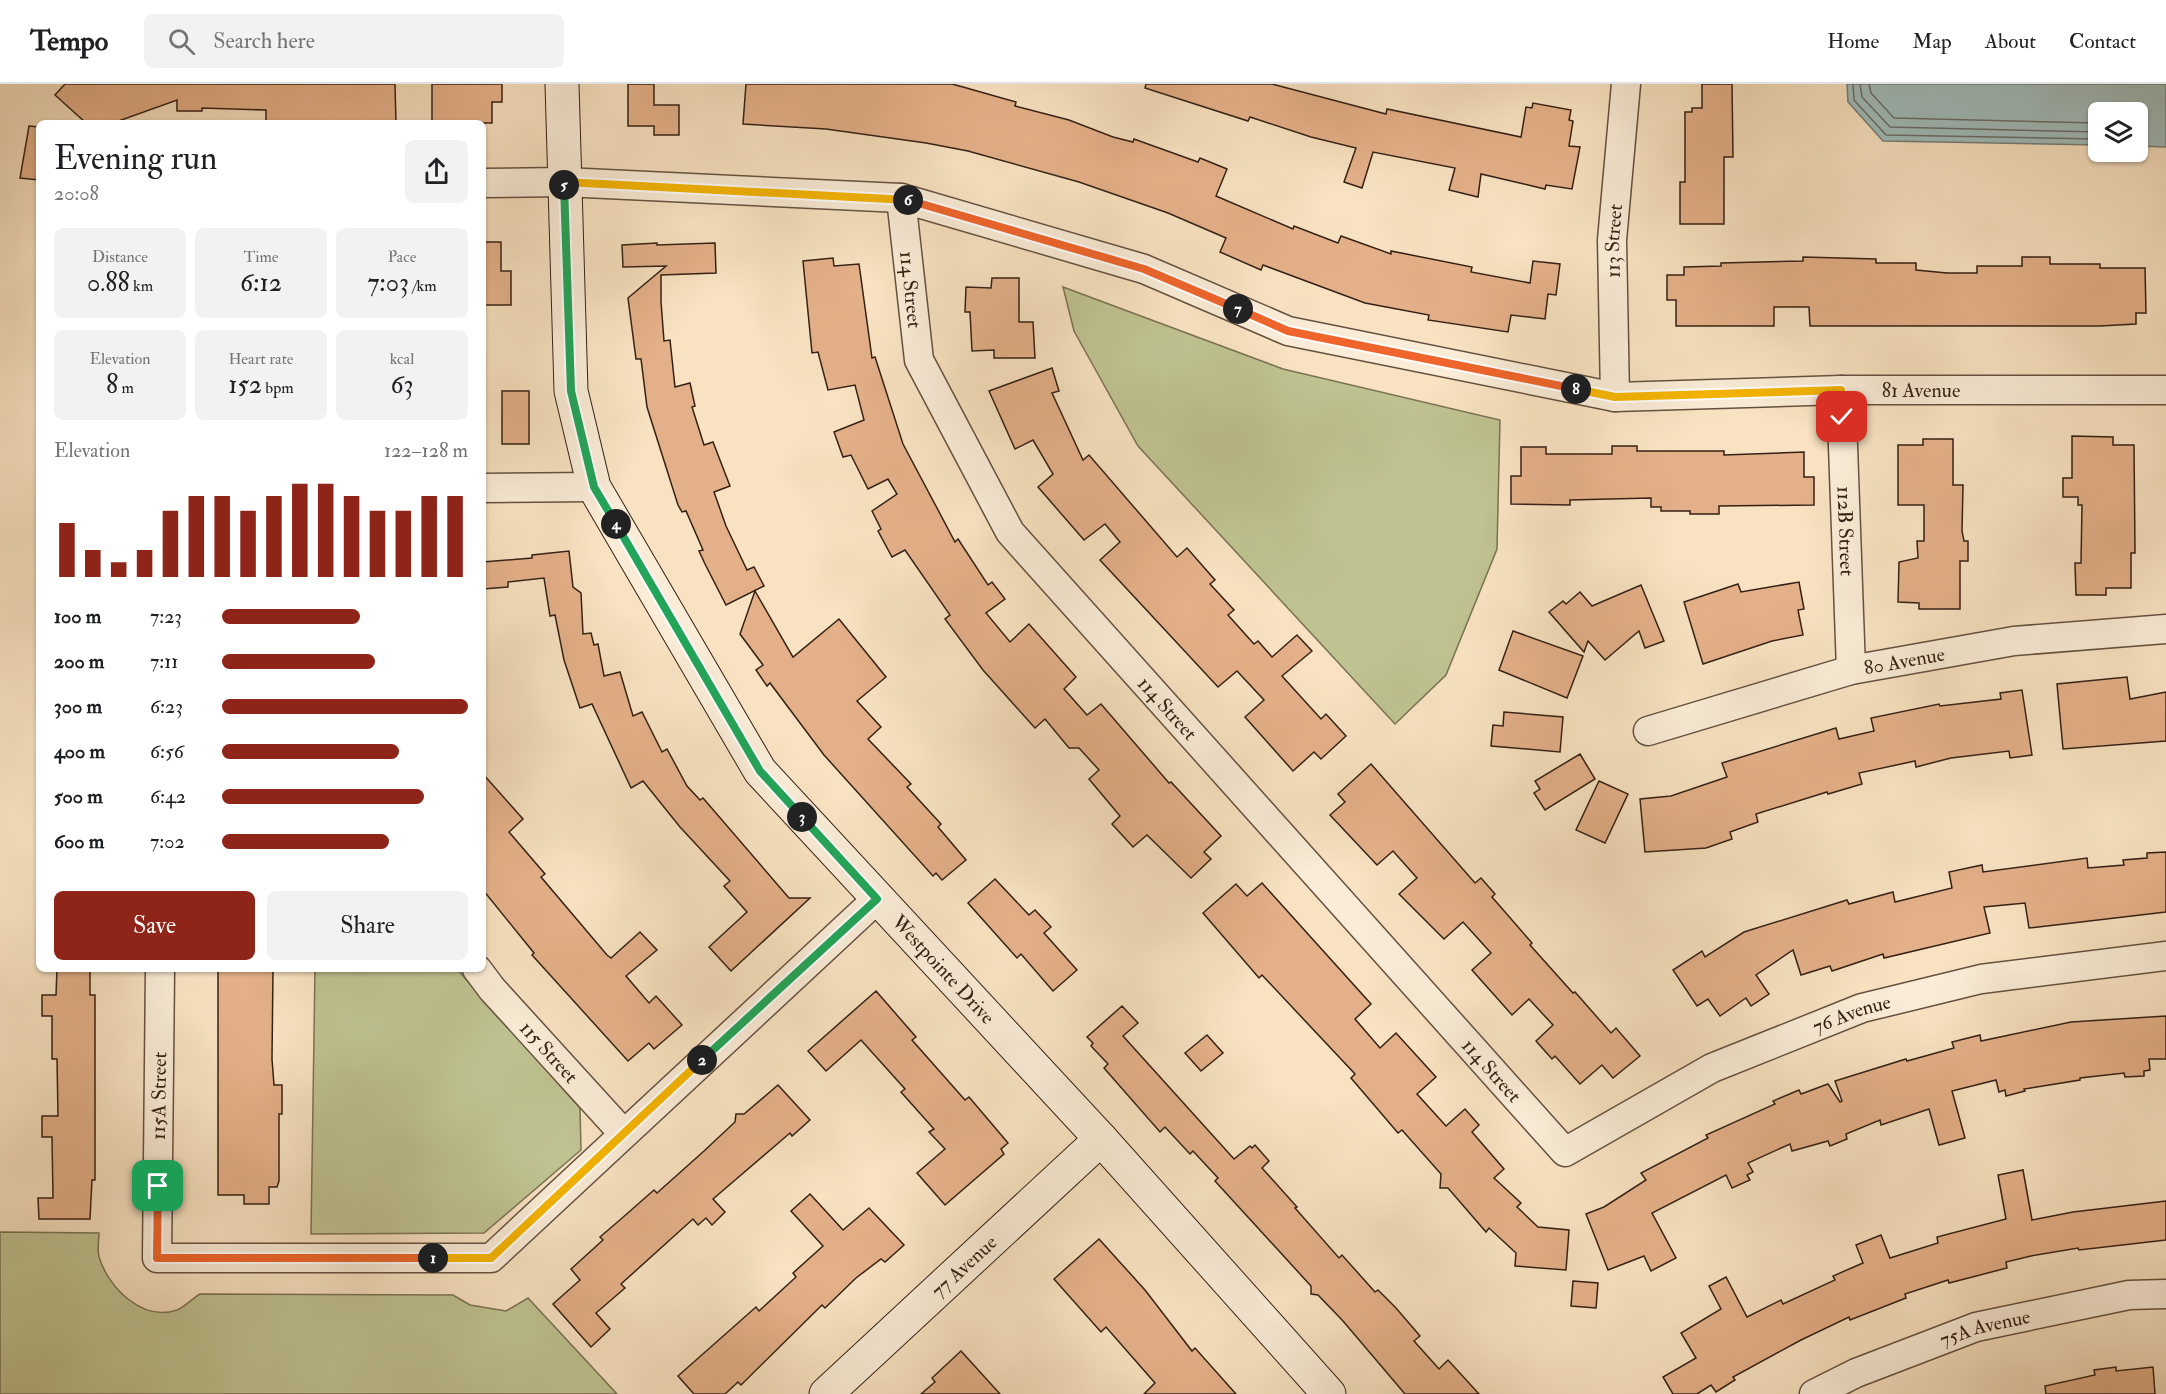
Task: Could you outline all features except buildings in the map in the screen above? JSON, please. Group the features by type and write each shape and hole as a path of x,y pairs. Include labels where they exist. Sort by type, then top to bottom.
{"street":[{"name":"Westpointe Drive","path":"562,84 571,391 594,487 760,771 1101,1138 1329,1394"},
{"name":"113 Street","path":"1615,397 1612,240 1626,84"},
{"name":"81 Avenue","path":"486,183 564,182 901,198 1144,269 1288,331 1615,397 1841,390 2166,390"},
{"name":"114 Street","path":"901,198 919,360 1010,532 1565,1152"},
{"name":"112B Street","path":"1841,390 1851,670"},
{"path":"486,488 594,487"},
{"name":"80 Avenue","path":"1648,731 1851,670 2014,641 2166,629"},
{"path":"623,1134 877,899"},
{"name":"76 Avenue","path":"1565,1152 1712,1068 1862,1008 1981,979 2166,956"},
{"name":"115A Street","path":"160,972 157,1258 491,1258 623,1134"},
{"name":"115 Street","path":"479,972 623,1134"},
{"name":"77 Avenue","path":"839,1390 1101,1138"},
{"name":"75A Avenue","path":"1814,1394 1856,1372 1976,1327 2129,1295 2166,1294"}],"green space":[{"path":"1063,287 1283,369 1500,420 1497,549 1446,675 1395,724 1138,446 1074,331"},
{"path":"315,972 460,972 580,1108 581,1150 484,1233 311,1234"},
{"path":"0,1232 99,1233 99,1257 110,1280 128,1299 151,1311 177,1310 200,1294 453,1295 470,1305 506,1311 528,1298 617,1394 0,1394"}],"water":[{"path":"1847,84 2166,84 2166,147 2148,146 2148,102 2088,102 2088,145 1883,141 1848,102"}],"route":[{"path":"158,1186 157,1258 491,1258 877,899 760,771 594,487 571,391 564,182 901,198 1144,269 1288,331 1615,397 1841,390 1842,417"}]}
